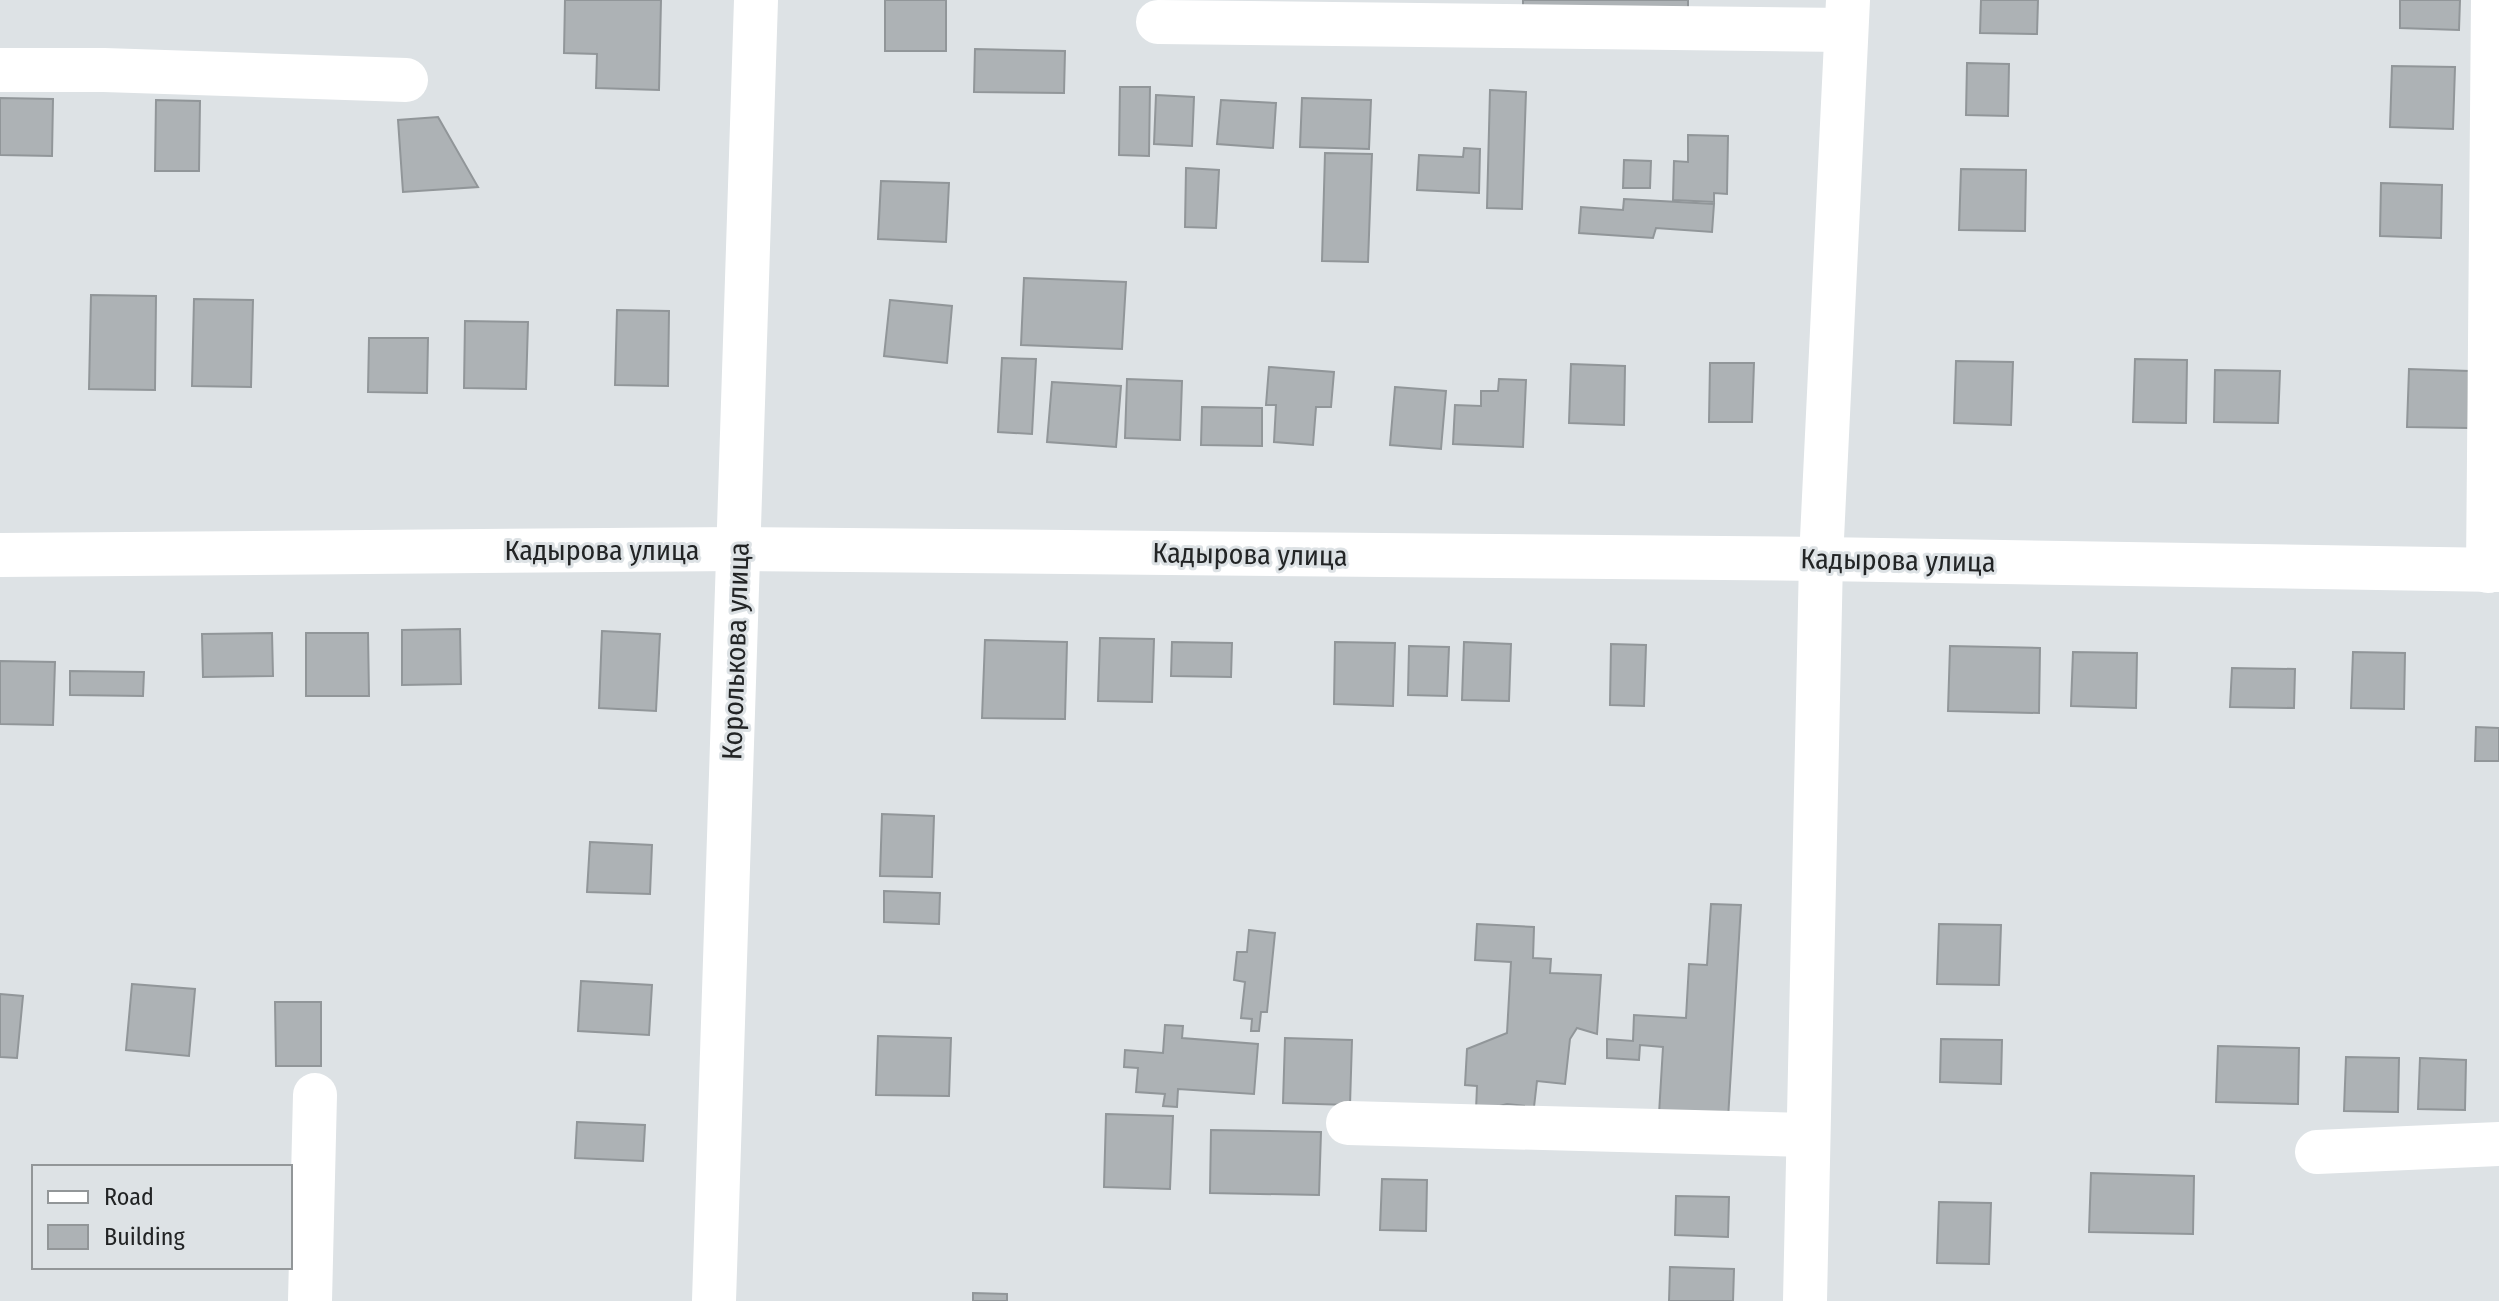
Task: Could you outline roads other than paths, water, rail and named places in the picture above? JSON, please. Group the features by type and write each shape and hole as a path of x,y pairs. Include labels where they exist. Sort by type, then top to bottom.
{"street":[{"name":"Королькова улица","path":"714,1301 756,0"},
{"path":"2493,0 2493,570"},
{"path":"1158,22 1847,15 1821,559 1805,1301"},
{"path":"0,70 104,70 406,80"},
{"name":"Кадырова улица","path":"0,555 738,549 1821,559 2493,570"},
{"path":"310,1301 315,1095"},
{"path":"1348,1123 1808,1135"},
{"path":"2317,1152 2499,1144"}]}
